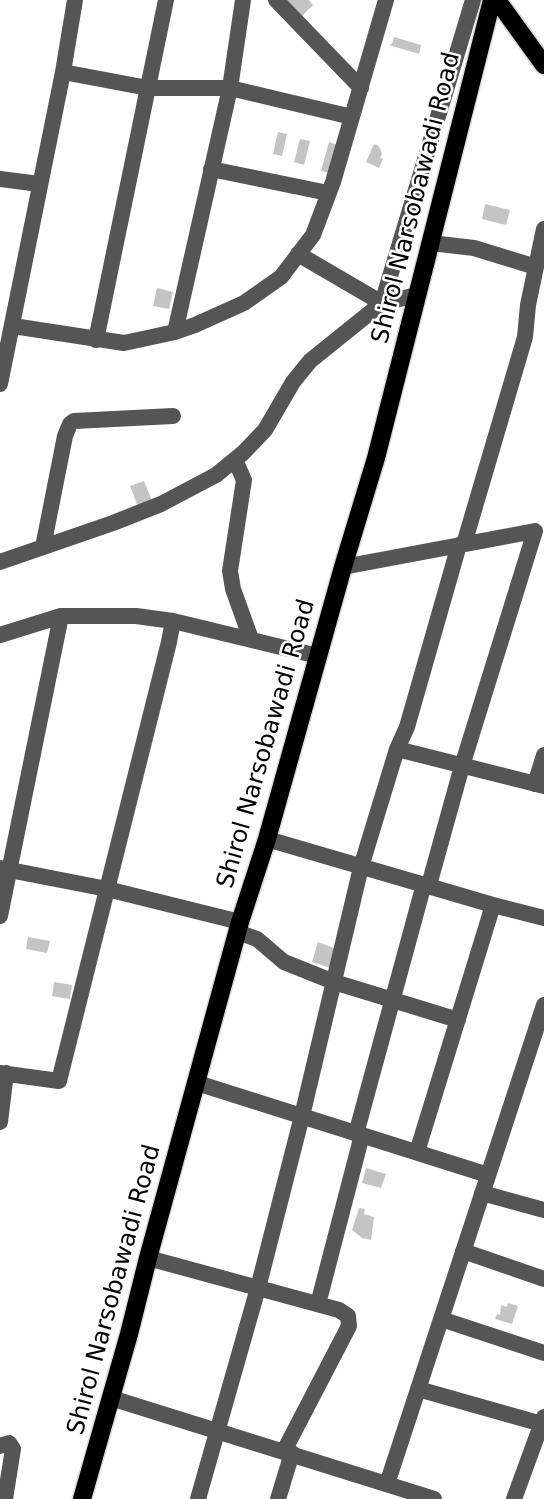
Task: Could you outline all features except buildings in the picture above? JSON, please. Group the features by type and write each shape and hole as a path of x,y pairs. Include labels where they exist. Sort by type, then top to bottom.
{"main road":[{"path":"494,0 544,65"},
{"name":"Shirol Narsobawadi Road","path":"82,1499 239,927 267,839 376,458 494,0"}],"street":[{"path":"0,379 13,326 75,0"},
{"path":"96,340 166,0"},
{"path":"175,332 229,88 243,0"},
{"path":"276,0 361,88"},
{"path":"13,326 124,343 175,332 243,303 281,277 313,234 352,117 386,0"},
{"path":"382,303 473,0"},
{"path":"63,72 149,88 229,88 352,117"},
{"path":"211,169 328,193"},
{"path":"0,178 39,184"},
{"path":"198,1499 258,1288 361,867 397,749 407,727 525,337 528,304 544,229"},
{"path":"431,243 474,248 536,267"},
{"path":"298,254 382,303"},
{"path":"0,562 161,504 216,475 265,430 293,382 310,361 382,303 417,295"},
{"path":"43,547 65,436 70,424 74,421 173,416"},
{"path":"235,460 244,480 230,571 233,589 251,639"},
{"path":"318,1304 394,1000 461,766 540,530 343,567"},
{"path":"0,635 61,616 136,616 173,621 318,656"},
{"path":"0,916 4,869 61,616"},
{"path":"0,1122 3,1073 59,1081 173,621"},
{"path":"397,749 539,785 544,755"},
{"path":"267,839 544,918"},
{"path":"4,869 107,888 239,927 285,961 334,982 458,1020"},
{"path":"417,1152 493,905"},
{"path":"387,1484 544,1005"},
{"path":"197,1083 488,1175"},
{"path":"482,1193 544,1210"},
{"path":"463,1251 544,1279"},
{"path":"148,1258 344,1312 350,1321 288,1452 278,1499"},
{"path":"441,1319 544,1353"},
{"path":"418,1389 543,1420 514,1499"},
{"path":"111,1398 434,1499"},
{"path":"0,1447 9,1443 13,1449 5,1499"}]}
